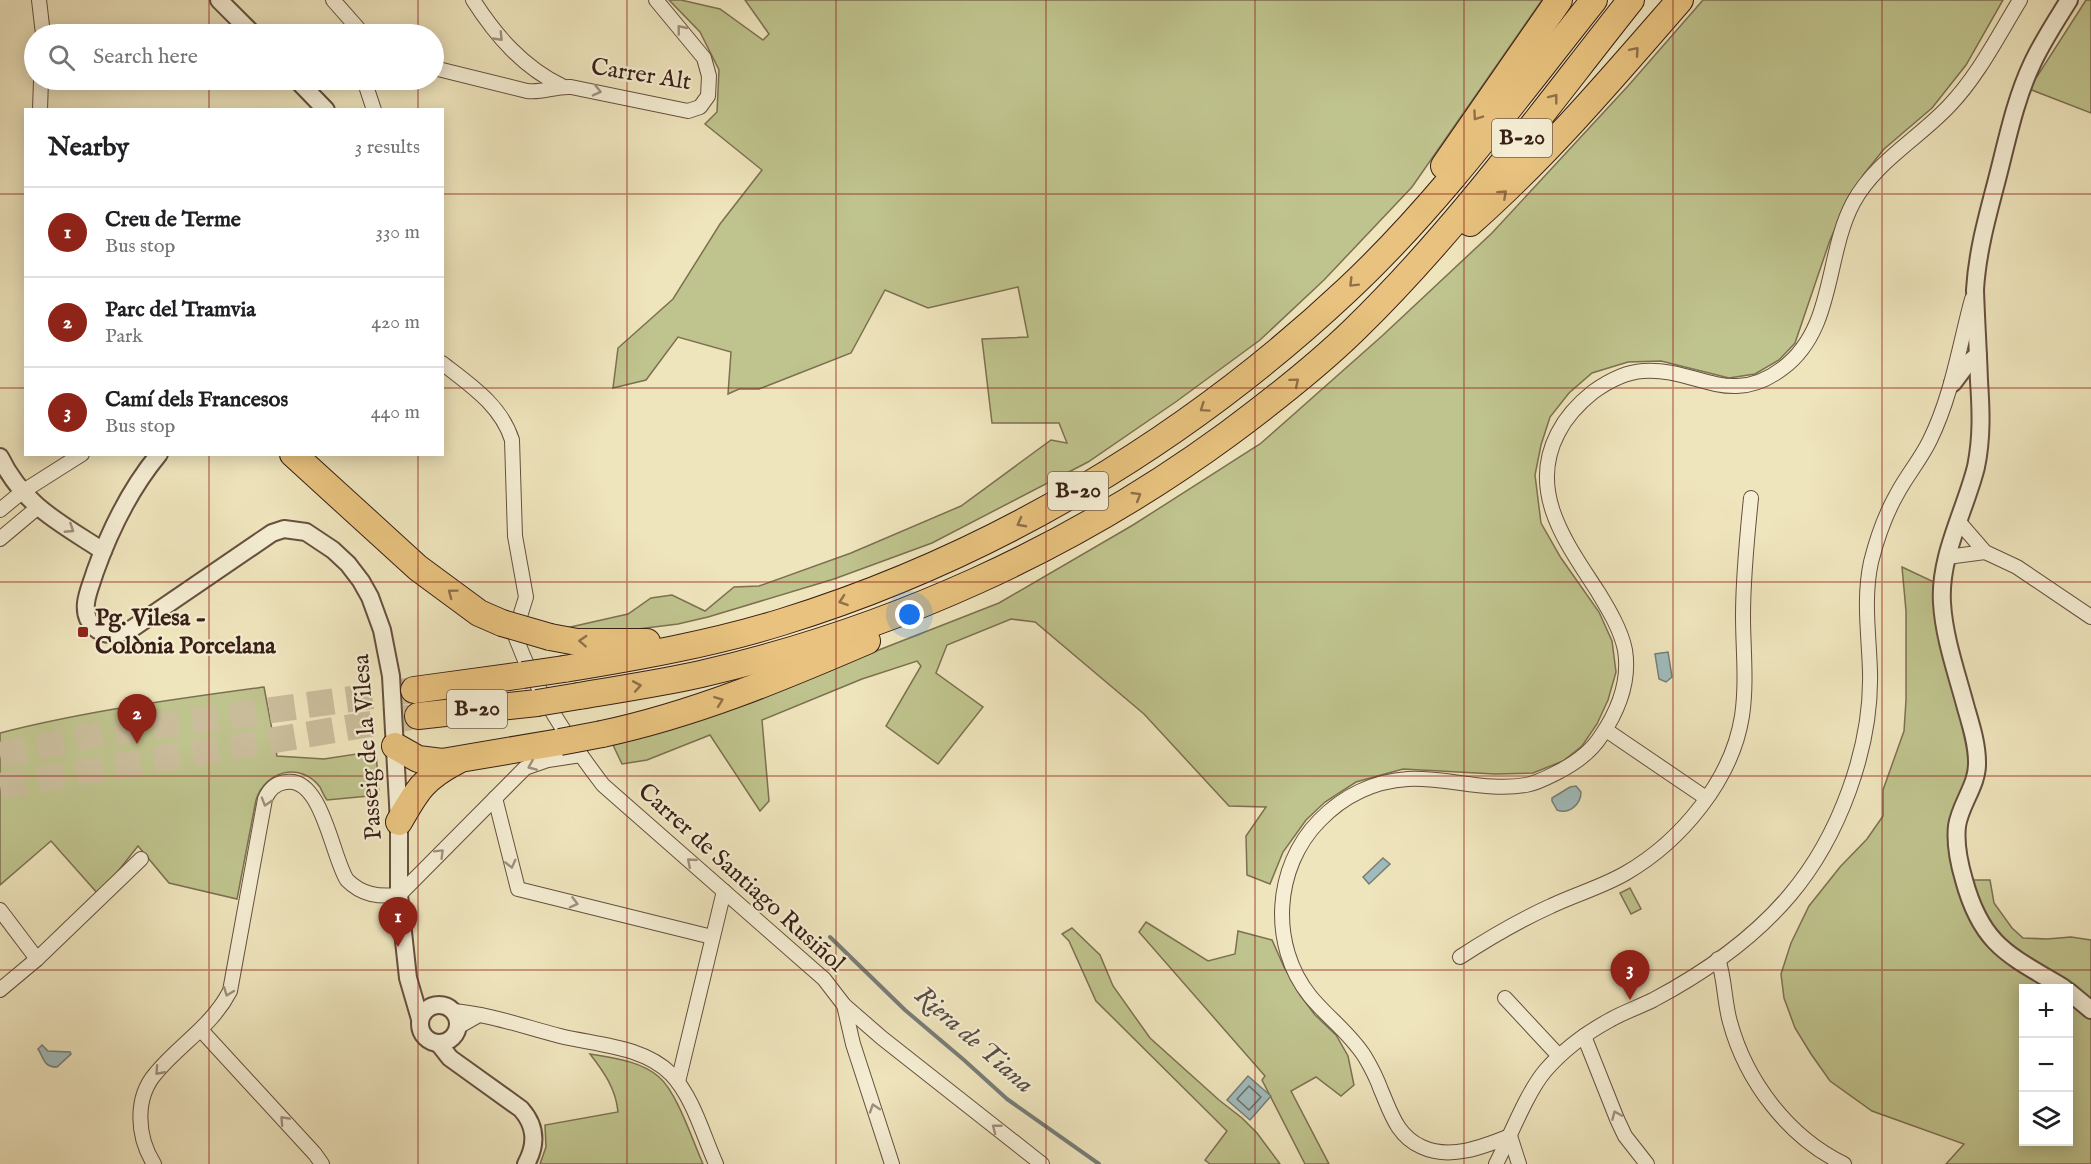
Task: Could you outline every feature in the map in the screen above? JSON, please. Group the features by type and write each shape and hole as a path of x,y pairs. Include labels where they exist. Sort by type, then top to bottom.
{"highway":[{"path":"1395,242 1458,143 1560,0"},
{"name":"B-20","path":"414,690 564,669 705,642 779,623 876,590 988,541 1055,504 1129,460 1218,399 1286,344 1347,290 1432,202 1594,0"},
{"name":"B-20","path":"418,716 537,703 701,674 811,644 922,605 1053,544 1104,516 1159,482 1261,410 1352,332 1410,273 1467,208 1631,0"},
{"path":"1410,273 1512,186 1585,109 1680,0"},
{"path":"295,456 418,568 479,613 502,623 550,637 578,642 705,642"},
{"name":"B-20","path":"395,746 418,759 442,762 570,749 602,734 672,717 780,679 911,621 974,582"},
{"name":"B-20","path":"399,822 418,789 428,779 462,759"}],"street":[{"path":"39,0 42,24"},
{"path":"219,0 243,24"},
{"path":"333,0 354,24"},
{"path":"473,0 490,27 535,74 534,80 519,90"},
{"name":"Carrer Alt","path":"444,71 519,90 539,92 562,86 593,90 634,101 688,111 700,107 708,96 709,76 704,57 656,0"},
{"path":"1510,1136 1459,1152 1442,1153 1422,1147 1407,1138 1397,1127 1363,1055 1341,1027 1309,995 1294,970 1285,945 1281,918 1287,877 1296,851 1321,819 1342,801 1366,788 1406,779 1501,786 1528,785 1580,759 1593,748 1606,730 1623,694 1625,650 1608,608 1575,556 1552,513 1547,473 1551,447 1560,428 1580,403 1600,387 1618,378 1642,371 1665,373 1722,386 1739,386 1756,383 1789,364 1812,334 1821,312 1844,222 1856,197 1893,155 1948,108 1964,89 2020,0"},
{"path":"2057,984 2009,955 1990,937 1977,917 1961,868 1956,839 1957,824 1978,763 1950,649 1942,602 1944,569 1976,466 1982,421 1975,290 1983,232 2026,78 2047,36 2069,0"},
{"path":"531,68 562,86"},
{"path":"40,108 41,90"},
{"path":"307,90 324,108"},
{"path":"368,90 373,108"},
{"path":"1496,1164 1543,1073 1559,1056 1609,1020 1661,996 1718,959 1759,927 1790,895 1815,862 1840,813 1856,768 1866,725 1870,674 1866,600 1871,563 1881,527 1897,494 1929,441 1953,383 1975,290"},
{"path":"1953,383 1978,355"},
{"name":"Carrer de Santiago Rusiñol","path":"444,366 477,390 501,415 512,440 515,536 526,597 517,626 516,638 570,749 603,784 824,979 844,1005 882,1038 1042,1164"},
{"path":"1953,383 1966,380 1980,386"},
{"path":"0,510 22,492 79,456"},
{"path":"0,457 22,492 37,508 103,550 141,477 157,456"},
{"path":"1460,957 1528,917 1601,885 1645,861 1666,844 1706,798 1729,762 1742,717 1745,671 1744,568 1750,498"},
{"path":"0,539 37,508"},
{"path":"1959,522 1984,552 2017,567 2091,617"},
{"name":"Passeig de la Vilesa","path":"103,550 86,601 86,611 93,626 106,633 121,633 141,624 272,533 284,529 306,532 333,550 348,564 370,597 387,651 391,676 399,822 399,895 408,978 423,1036 428,1041 449,1025"},
{"path":"1947,557 1984,552"},
{"path":"1606,730 1706,798"},
{"path":"154,1164 147,1153 139,1121 143,1095 154,1074 216,1014 230,991 268,794 275,786 286,782 302,785 310,792 323,818 347,880 355,888 366,894 377,896 399,895 525,768 570,749"},
{"path":"495,798 518,889 712,937"},
{"path":"0,990 141,859"},
{"path":"678,1082 724,891"},
{"path":"0,910 36,959"},
{"path":"1718,959 1729,1019 1743,1060 1754,1079 1774,1107 1800,1134 1844,1164"},
{"path":"408,969 449,1025 462,1066 521,1109 528,1117 534,1138 532,1153 526,1164"},
{"path":"2073,995 2091,1010"},
{"path":"1505,998 1559,1056"},
{"path":"844,1005 853,1044 892,1164"},
{"path":"420,1019 427,1009 449,1025"},
{"path":"449,1025 479,1015 564,1037 623,1049 658,1064 678,1082 716,1164"},
{"path":"201,1030 322,1164"},
{"path":"1584,1036 1625,1136 1647,1164"},
{"path":"1476,1147 1520,1115"},
{"path":"1510,1136 1519,1164"}],"green space":[{"path":"669,0 681,0 720,9 763,40 769,34 745,0 1542,0 1412,187 1324,280 1260,340 1088,462 932,543 834,579 678,624 614,632 566,628 628,614 651,598 672,595 705,611 734,587 759,586 851,553 961,506 1051,440 1067,443 1059,423 992,423 982,339 1028,337 1018,287 928,308 885,290 851,353 759,389 739,389 728,394 731,352 678,337 646,380 613,388 618,348 673,299 720,224 762,170 705,124 717,112 719,70 700,32"},
{"path":"1703,0 2003,0 1966,65 1932,108 1884,149 1864,174 1848,200 1830,240 1795,343 1779,360 1755,374 1729,378 1661,361 1628,362 1592,373 1569,393 1550,417 1535,475 1541,523 1561,558 1599,612 1612,641 1616,672 1608,700 1597,724 1582,746 1563,761 1533,773 1495,774 1403,769 1356,782 1325,802 1306,820 1283,852 1270,884 1247,875 1246,836 1266,807 1229,806 1144,714 1035,622 1011,619 947,645 936,673 983,707 938,764 886,726 921,666 917,661 862,679 762,720 769,801 760,811 710,735 647,760 622,764 613,745 715,714 999,603 1133,525 1260,444 1382,336 1492,233 1628,86"},
{"path":"2086,0 2091,0 2091,113 2029,89"},
{"path":"1902,567 1936,583 1971,759 1965,788 1953,819 1970,913 2048,984 2019,984 2019,1146 2073,1146 2073,1003 2091,1019 2091,1164 1946,1164 1964,1144 1872,1111 1830,1081 1795,1028 1784,998 1781,974 1791,943 1809,906 1840,867 1867,839 1883,816 1883,790 1904,731 1906,611"},
{"path":"264,687 277,756 324,759 376,751 379,795 327,800 320,787 303,774 293,772 275,776 267,782 256,800 237,899 169,883 138,846 99,895 51,841 0,885 0,733 98,712"},
{"path":"1971,880 1990,880 1994,903 2012,928 2023,938 2071,937 2091,940 2091,1000 2073,988 2073,984 2067,984 2009,945 1994,930"},
{"path":"1630,888 1641,909 1631,914 1620,893"},
{"path":"1146,922 1208,961 1235,954 1238,931 1272,940 1300,995 1315,1015 1336,1035 1348,1056 1354,1085 1341,1096 1316,1077 1291,1091 1329,1164 1305,1164 1262,1080 1265,1076 1139,932"},
{"path":"1072,928 1100,955 1113,986 1150,1038 1242,1118 1257,1133 1280,1164 1210,1164 1205,1160 1227,1131 1096,1001 1069,941 1062,934"},
{"path":"590,1054 644,1067 659,1077 666,1084 678,1105 703,1164 540,1164 546,1147 545,1125 618,1112 615,1096 608,1081"}],"water":[{"path":"1668,652 1672,677 1666,682 1659,679 1655,654"},
{"path":"1576,786 1581,792 1577,804 1570,810 1557,810 1552,798"},
{"path":"1383,858 1390,864 1369,884 1363,877"},
{"path":"42,1045 48,1051 70,1052 71,1054 57,1067 52,1067 44,1061 38,1049"},
{"path":"1248,1076 1271,1096 1250,1120 1227,1100"}],"waterway":[{"name":"Riera de Tiana","path":"830,937 905,1010 1007,1099 1099,1164"}],"tunnel":[{"path":"0,755 95,735 414,690"},
{"path":"0,786 418,716"}],"place":[{"name":"Pg. Vilesa - Colònia Porcelana","path":"83,632"},
{"name":"Parc del Tramvia","path":"137,744"},
{"name":"Creu de Terme","path":"398,947"},
{"name":"Camí dels Francesos","path":"1630,1000"}]}
